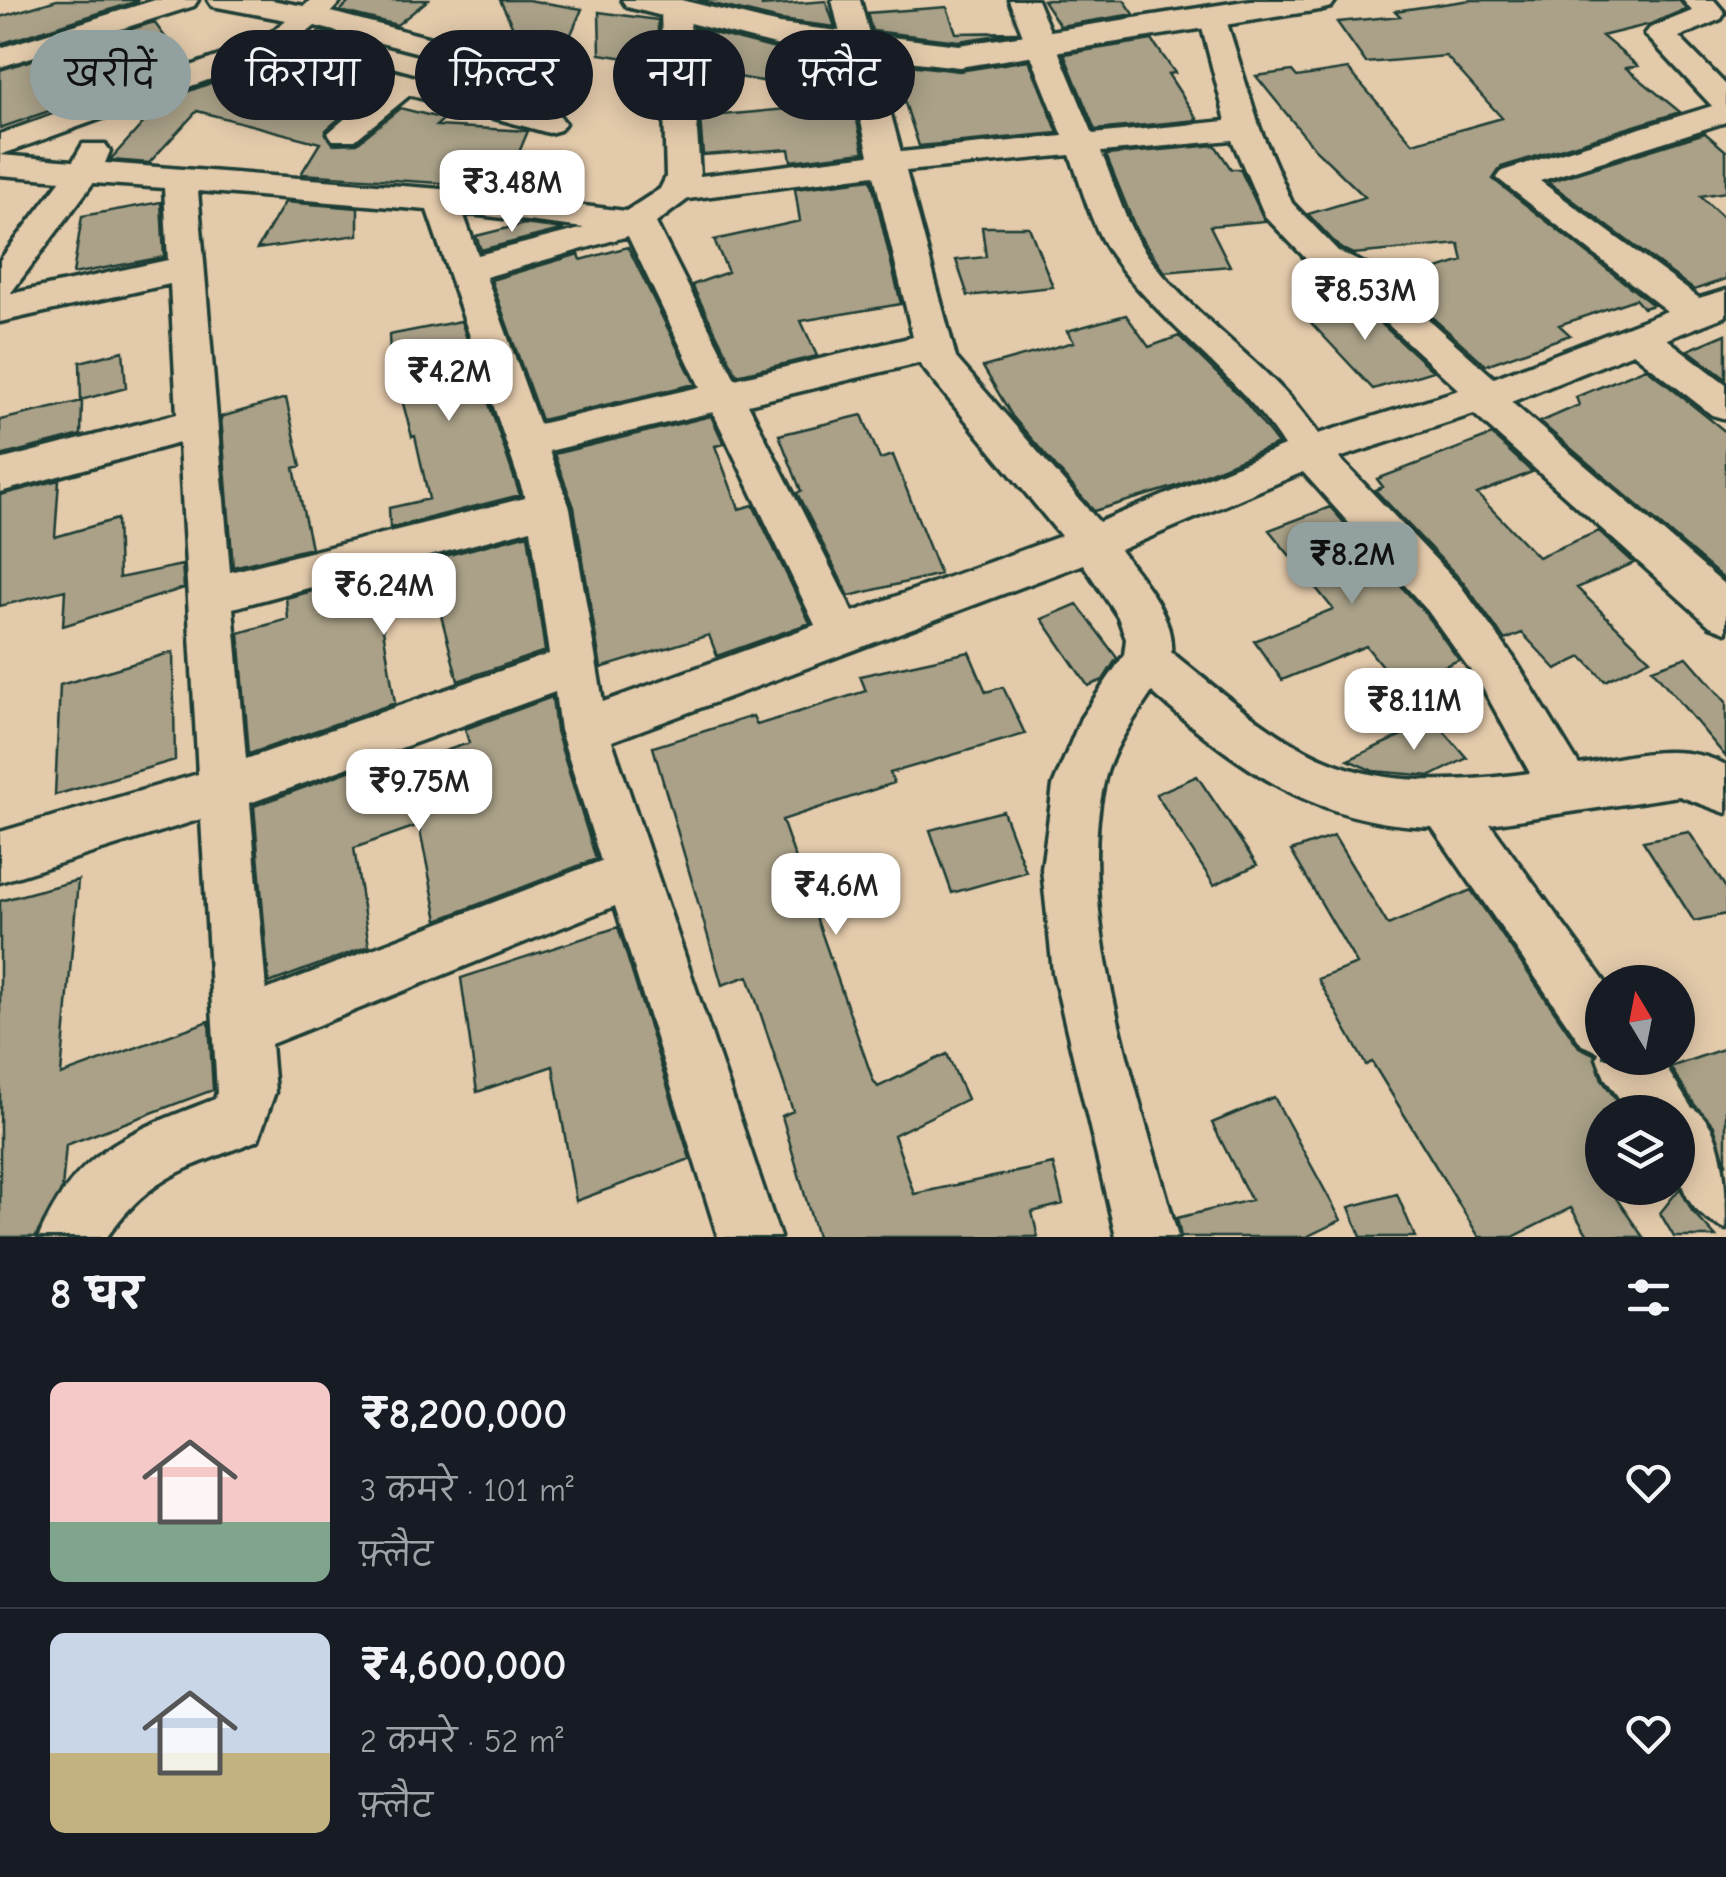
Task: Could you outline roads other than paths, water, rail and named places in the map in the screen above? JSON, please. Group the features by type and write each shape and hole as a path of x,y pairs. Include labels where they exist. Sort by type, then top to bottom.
{"street":[{"path":"0,58 184,0"},
{"path":"222,0 318,8 458,54 344,133"},
{"path":"846,0 853,30"},
{"path":"1023,0 1124,248 1145,278 1284,413 1309,452 1473,634 1566,789"},
{"path":"915,51 960,56 1213,16 1265,4 1319,0"},
{"path":"681,188 660,4 765,31"},
{"path":"292,30 318,8"},
{"path":"1708,8 1660,34 1726,103"},
{"path":"1213,16 1244,129 1276,208 1326,259 1355,274 1484,396 1726,613"},
{"path":"395,79 549,123"},
{"path":"1710,308 1514,178 1726,112"},
{"path":"0,145 71,120"},
{"path":"0,285 84,172 109,120"},
{"path":"876,120 938,363 1092,543 1138,610 1149,639 1146,660 1098,734 1078,786 1068,869 1080,972 1147,1237"},
{"path":"466,270 639,222 666,206 681,188 887,163 1244,129"},
{"path":"0,165 441,200 639,222"},
{"path":"70,1237 106,1187 140,1158 237,1119 246,1092 180,179"},
{"path":"441,200 549,508 584,730 749,1237"},
{"path":"639,222 842,635"},
{"path":"0,308 184,268"},
{"path":"584,730 1092,543 1309,452 1484,396 1710,308"},
{"path":"1637,336 1726,405"},
{"path":"526,442 934,346"},
{"path":"0,476 198,423"},
{"path":"212,594 549,508"},
{"path":"1146,660 1252,746 1303,777 1344,794 1396,804 1445,804 1510,799 1679,773 1723,784"},
{"path":"0,857 225,789 574,665"},
{"path":"1445,804 1585,1002"},
{"path":"241,1028 631,875"},
{"path":"1695,1155 1726,1199"}]}
